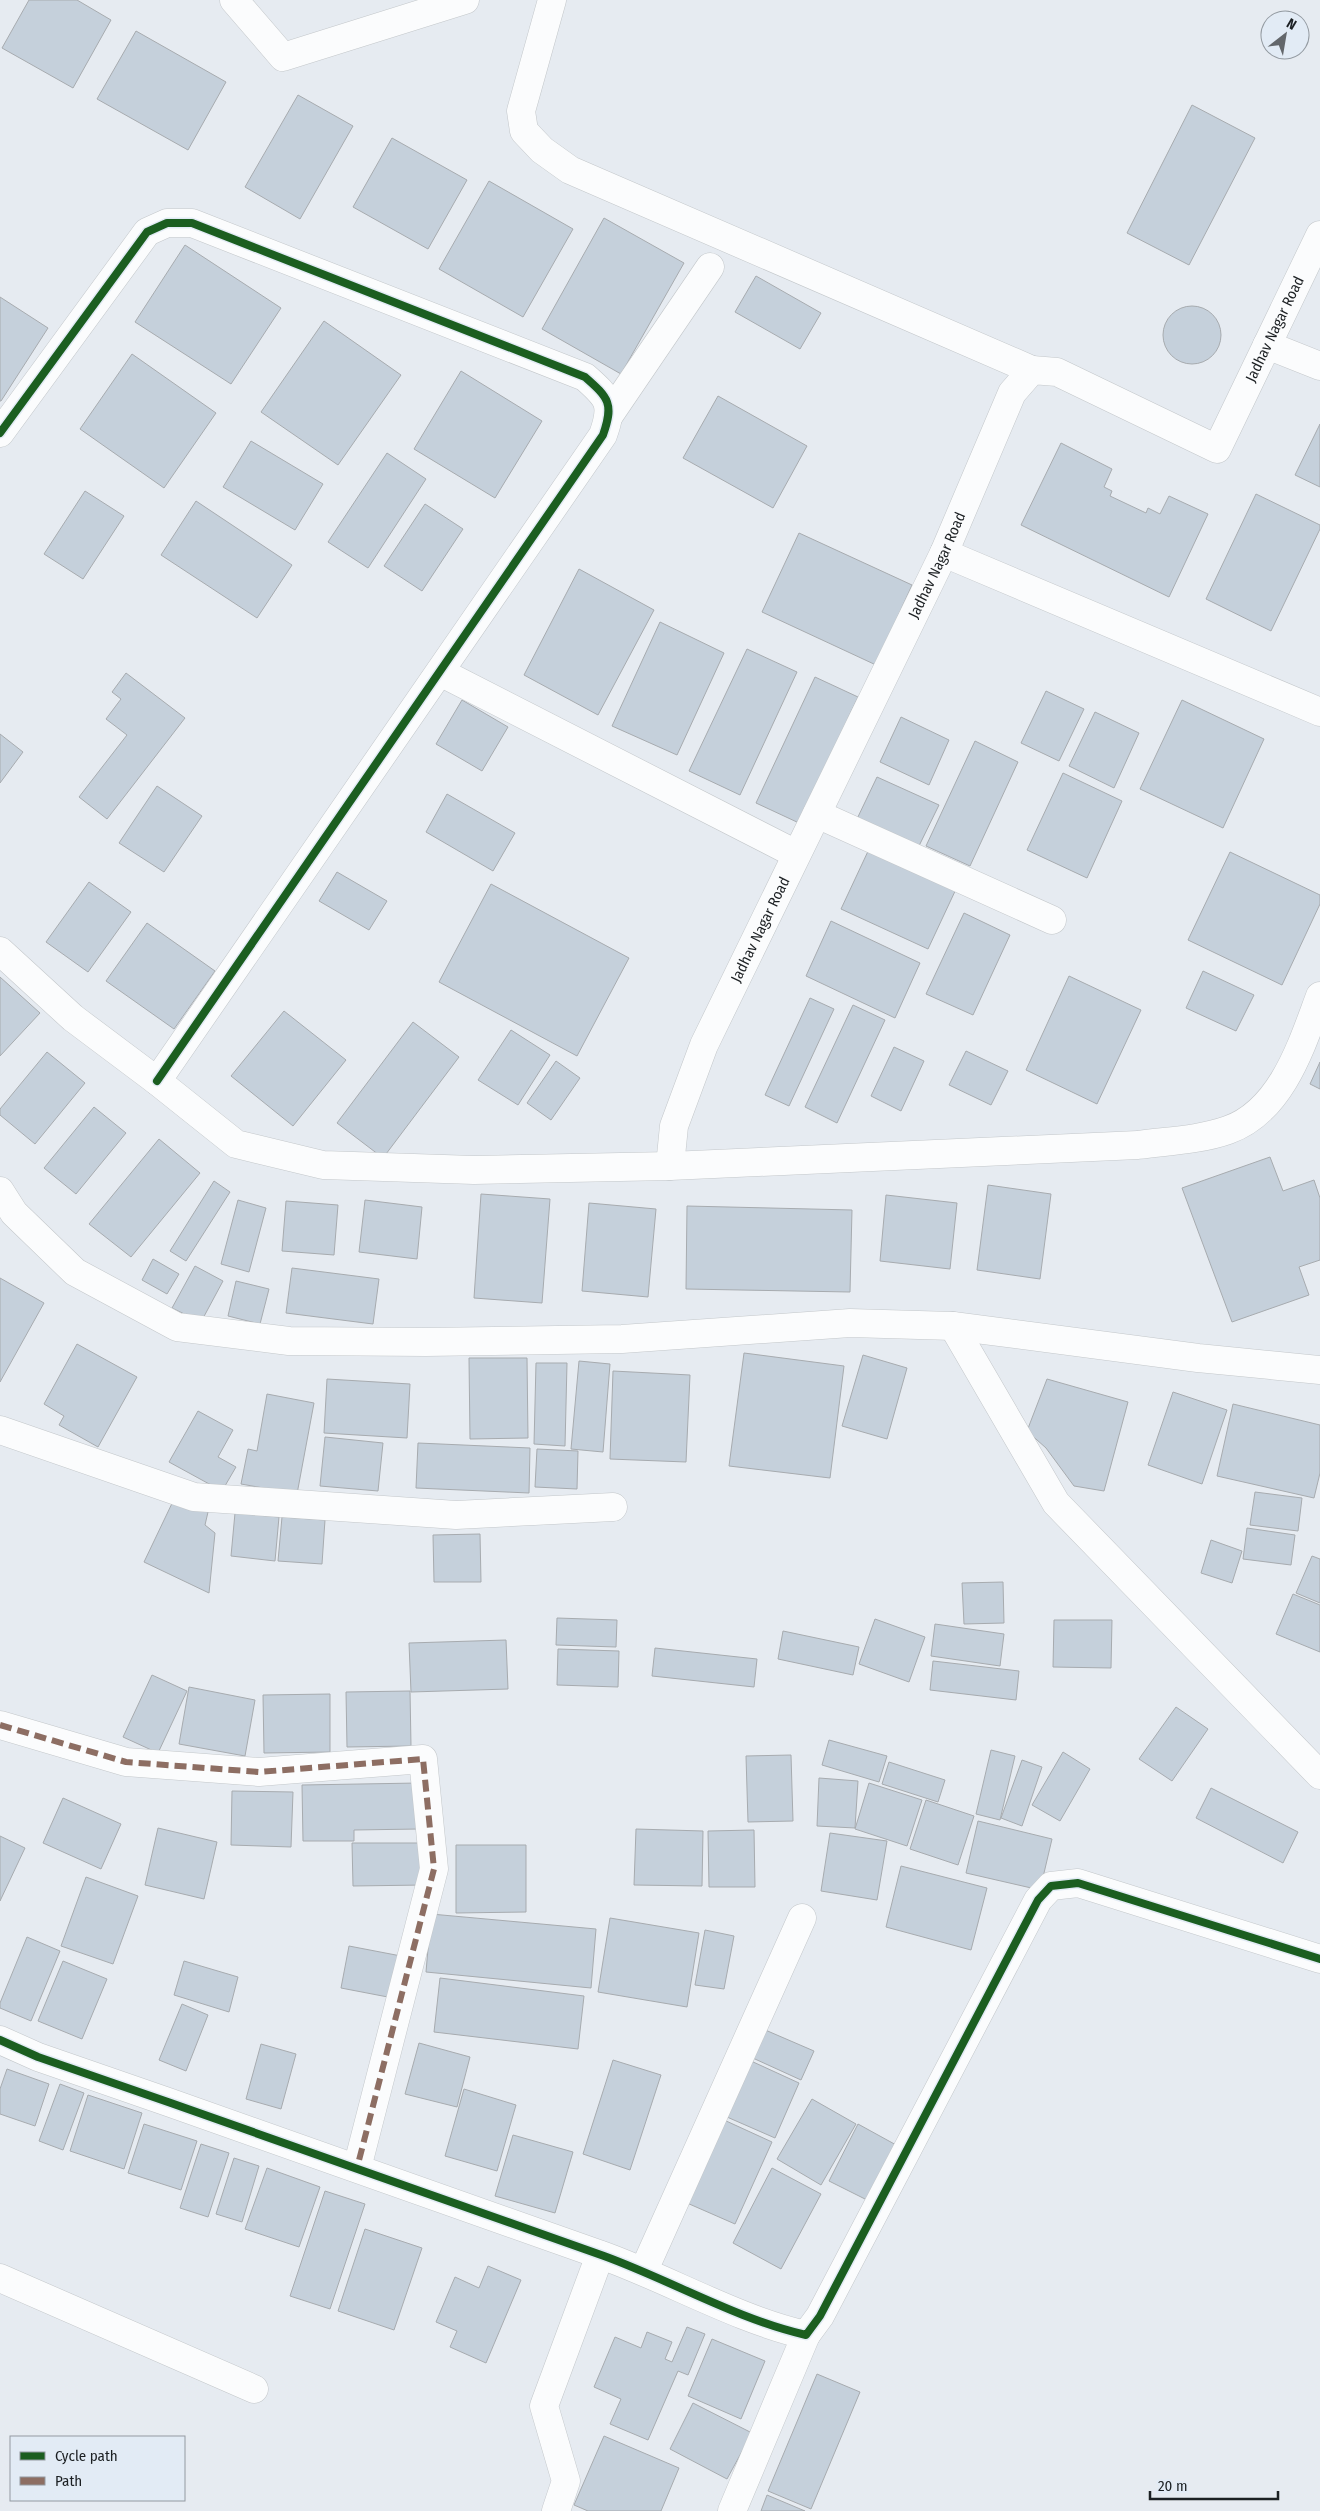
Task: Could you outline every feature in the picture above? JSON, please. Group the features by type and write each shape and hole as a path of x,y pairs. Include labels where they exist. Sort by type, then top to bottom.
{"street":[{"path":"234,0 283,57 465,0"},
{"path":"552,0 520,111 524,131 542,150 579,174 1032,370"},
{"path":"0,434 146,232 167,223 192,223 585,377 606,395 610,414"},
{"name":"Jadhav Nagar Road","path":"670,1166 674,1126 704,1045 944,553 1012,393 1032,370 1057,372 1217,449 1320,234"},
{"path":"157,1081 603,435 610,414 710,267"},
{"path":"1267,345 1320,366"},
{"path":"944,553 1320,712"},
{"path":"440,672 796,854"},
{"path":"817,814 1052,920"},
{"path":"0,951 73,1018 157,1081 236,1144 323,1165 474,1170 670,1166 1138,1145 1229,1130 1258,1114 1281,1084 1304,1038 1320,996"},
{"path":"0,1191 14,1213 75,1272 177,1327 289,1341 426,1342 622,1339 850,1323 953,1326 1198,1358 1320,1370"},
{"path":"953,1326 1056,1503 1320,1775"},
{"path":"0,1430 194,1497 456,1514 613,1507"},
{"path":"0,1725 126,1762 259,1772 423,1759 434,1869 357,2168"},
{"path":"732,2511 806,2335 820,2316 1038,1900 1051,1886 1078,1883 1320,1960"},
{"path":"644,2270 802,1918"},
{"path":"0,2040 38,2057 644,2270 776,2328 806,2335"},
{"path":"556,2511 566,2480 544,2406 600,2255"},
{"path":"0,2278 254,2389"}],"building":[{"path":"29,0 77,0 111,20 73,88 2,48"},
{"path":"136,31 226,82 188,150 97,99"},
{"path":"298,95 353,126 300,219 245,187"},
{"path":"1192,105 1255,138 1189,265 1127,233"},
{"path":"392,138 467,180 428,249 353,207"},
{"path":"489,181 573,229 523,317 439,269"},
{"path":"604,218 684,263 621,374 542,329"},
{"path":"185,245 281,308 231,384 135,322"},
{"path":"756,276 821,313 800,349 735,312"},
{"path":"0,297 48,328 1,401 0,401"},
{"path":"1192,306 1203,308 1216,319 1221,335 1219,346 1208,359 1192,364 1181,362 1168,351 1163,335 1165,324 1176,311"},
{"path":"324,321 401,375 338,465 261,412"},
{"path":"132,354 216,413 164,488 80,429"},
{"path":"461,371 542,421 495,498 414,449"},
{"path":"718,396 807,446 773,508 683,458"},
{"path":"1320,424 1320,487 1295,475"},
{"path":"251,441 323,484 295,530 223,487"},
{"path":"1061,443 1112,469 1104,487 1112,491 1110,496 1146,513 1148,508 1160,514 1169,496 1208,514 1169,597 1021,525"},
{"path":"387,453 426,479 368,568 328,542"},
{"path":"85,491 124,516 83,579 44,554"},
{"path":"1256,494 1320,525 1320,529 1271,631 1206,599"},
{"path":"196,501 292,565 257,618 161,555"},
{"path":"425,504 463,529 422,591 384,566"},
{"path":"799,533 912,585 876,665 762,612"},
{"path":"579,569 654,610 598,715 524,675"},
{"path":"660,622 724,653 677,755 612,726"},
{"path":"747,649 797,672 740,795 689,771"},
{"path":"126,673 185,718 107,819 79,797 127,735 106,719 121,699 112,692"},
{"path":"815,677 858,697 799,823 756,803"},
{"path":"1046,691 1084,709 1059,761 1021,743"},
{"path":"462,700 508,727 482,771 436,744"},
{"path":"1182,700 1264,739 1223,828 1140,789"},
{"path":"1095,712 1139,733 1114,788 1069,766"},
{"path":"901,717 949,740 929,785 880,762"},
{"path":"0,734 23,752 0,783"},
{"path":"975,741 1018,762 970,866 926,846"},
{"path":"1063,773 1122,801 1087,878 1027,850"},
{"path":"877,777 939,805 917,850 856,821"},
{"path":"157,786 202,816 164,872 119,843"},
{"path":"447,794 515,833 493,871 426,832"},
{"path":"870,847 957,887 928,949 841,909"},
{"path":"1230,852 1320,895 1320,904 1282,985 1188,940"},
{"path":"337,872 387,901 369,930 319,901"},
{"path":"89,882 131,912 88,972 46,942"},
{"path":"491,884 629,958 577,1056 439,982"},
{"path":"964,913 1010,935 973,1015 926,994"},
{"path":"831,921 920,963 895,1018 806,976"},
{"path":"147,923 215,971 174,1029 106,981"},
{"path":"1203,971 1254,995 1236,1031 1186,1008"},
{"path":"1069,976 1141,1010 1097,1104 1026,1070"},
{"path":"0,977 40,1013 0,1056"},
{"path":"810,998 834,1009 789,1106 765,1095"},
{"path":"853,1005 885,1020 837,1123 805,1107"},
{"path":"284,1011 346,1060 293,1126 231,1076"},
{"path":"413,1022 459,1057 383,1158 337,1123"},
{"path":"511,1030 550,1055 518,1105 478,1080"},
{"path":"894,1047 924,1061 901,1111 871,1096"},
{"path":"966,1051 1008,1071 991,1105 949,1085"},
{"path":"47,1052 85,1083 35,1144 0,1115 0,1109"},
{"path":"556,1061 580,1078 551,1120 527,1103"},
{"path":"1320,1062 1320,1089 1310,1084"},
{"path":"94,1107 126,1133 76,1194 44,1168"},
{"path":"159,1139 200,1173 131,1257 89,1224"},
{"path":"1270,1157 1283,1191 1314,1180 1320,1198 1320,1260 1299,1267 1309,1295 1232,1322 1182,1188"},
{"path":"214,1181 230,1192 186,1261 170,1251"},
{"path":"988,1185 1051,1194 1040,1279 977,1270"},
{"path":"481,1194 550,1199 542,1303 474,1298"},
{"path":"886,1195 957,1203 950,1269 880,1261"},
{"path":"238,1200 266,1208 249,1272 221,1264"},
{"path":"365,1200 422,1207 417,1259 359,1252"},
{"path":"286,1201 338,1205 334,1255 282,1251"},
{"path":"589,1203 656,1209 648,1297 582,1291"},
{"path":"687,1206 852,1210 850,1292 686,1289"},
{"path":"153,1259 179,1274 167,1294 142,1280"},
{"path":"195,1266 223,1281 201,1322 172,1308"},
{"path":"292,1268 379,1279 373,1324 286,1313"},
{"path":"0,1278 44,1303 0,1382"},
{"path":"236,1281 269,1289 260,1324 228,1316"},
{"path":"77,1344 137,1377 98,1447 59,1425 64,1416 44,1404"},
{"path":"744,1353 844,1366 830,1478 729,1466"},
{"path":"863,1355 907,1368 887,1439 842,1426"},
{"path":"469,1358 527,1358 528,1438 470,1439"},
{"path":"579,1361 610,1364 603,1452 571,1449"},
{"path":"536,1363 567,1363 565,1446 534,1444"},
{"path":"613,1371 690,1375 686,1462 610,1459"},
{"path":"327,1379 410,1384 407,1438 324,1433"},
{"path":"1047,1379 1128,1402 1104,1491 1074,1486 1046,1448 1027,1431"},
{"path":"1173,1392 1227,1410 1202,1484 1148,1465"},
{"path":"267,1394 314,1403 297,1494 241,1484 248,1449 257,1451"},
{"path":"1233,1404 1320,1425 1320,1473 1314,1498 1217,1476"},
{"path":"198,1411 233,1430 218,1457 236,1467 222,1491 169,1462"},
{"path":"325,1437 383,1443 378,1491 320,1486"},
{"path":"418,1443 530,1448 529,1493 416,1488"},
{"path":"537,1449 578,1451 577,1489 535,1487"},
{"path":"1255,1492 1302,1498 1298,1531 1250,1525"},
{"path":"176,1495 208,1512 205,1525 215,1533 209,1593 144,1562"},
{"path":"235,1513 279,1517 275,1561 231,1556"},
{"path":"282,1517 325,1520 322,1564 278,1561"},
{"path":"1247,1528 1295,1535 1291,1565 1243,1559"},
{"path":"480,1534 481,1582 434,1582 433,1535"},
{"path":"1211,1540 1242,1551 1232,1583 1201,1573"},
{"path":"1312,1556 1320,1559 1320,1603 1296,1593"},
{"path":"1003,1582 1004,1623 964,1624 962,1583"},
{"path":"1293,1594 1320,1605 1320,1652 1276,1634"},
{"path":"557,1618 617,1620 616,1647 556,1645"},
{"path":"875,1619 925,1637 909,1682 859,1664"},
{"path":"1054,1620 1112,1620 1111,1668 1053,1667"},
{"path":"935,1624 1004,1634 1000,1666 931,1656"},
{"path":"783,1631 859,1647 853,1675 778,1659"},
{"path":"506,1640 508,1689 411,1692 409,1643"},
{"path":"655,1648 757,1659 754,1687 652,1676"},
{"path":"558,1649 619,1651 618,1687 557,1685"},
{"path":"933,1661 1019,1671 1016,1700 930,1690"},
{"path":"152,1675 187,1691 158,1753 123,1737"},
{"path":"189,1687 255,1700 245,1756 179,1744"},
{"path":"410,1691 411,1746 347,1747 346,1692"},
{"path":"330,1694 330,1752 264,1753 263,1695"},
{"path":"1176,1707 1208,1729 1172,1781 1139,1759"},
{"path":"829,1740 887,1756 879,1782 822,1765"},
{"path":"991,1750 1015,1756 1000,1820 976,1814"},
{"path":"1063,1752 1090,1769 1060,1821 1032,1805"},
{"path":"791,1755 793,1821 748,1822 746,1756"},
{"path":"1022,1760 1042,1767 1022,1826 1001,1818"},
{"path":"889,1762 945,1780 938,1802 882,1784"},
{"path":"819,1778 858,1781 855,1828 817,1826"},
{"path":"418,1783 419,1829 354,1830 354,1841 303,1841 302,1785"},
{"path":"869,1783 922,1800 907,1846 855,1829"},
{"path":"1211,1788 1298,1832 1283,1863 1196,1818"},
{"path":"232,1791 293,1792 291,1847 231,1845"},
{"path":"63,1798 121,1824 101,1869 43,1843"},
{"path":"926,1800 974,1816 958,1865 910,1849"},
{"path":"978,1821 1052,1839 1040,1890 966,1873"},
{"path":"158,1828 217,1842 204,1899 145,1885"},
{"path":"636,1829 703,1831 702,1886 634,1885"},
{"path":"754,1830 755,1887 709,1887 708,1831"},
{"path":"830,1833 887,1841 877,1900 821,1891"},
{"path":"0,1836 25,1848 0,1901"},
{"path":"352,1843 423,1843 424,1885 353,1886"},
{"path":"456,1845 526,1845 526,1912 456,1913"},
{"path":"901,1866 987,1888 971,1950 886,1927"},
{"path":"86,1877 138,1896 113,1964 61,1946"},
{"path":"431,1914 596,1929 591,1988 426,1972"},
{"path":"610,1918 699,1933 687,2007 598,1992"},
{"path":"705,1930 734,1936 724,1989 695,1985"},
{"path":"27,1937 60,1951 31,2021 0,2008 0,2003"},
{"path":"349,1946 401,1956 393,1998 341,1988"},
{"path":"63,1961 107,1979 82,2039 38,2021"},
{"path":"184,1961 238,1977 229,2012 174,1995"},
{"path":"440,1978 584,1996 578,2049 434,2032"},
{"path":"182,2004 208,2015 186,2071 159,2060"},
{"path":"756,2026 814,2051 801,2080 744,2054"},
{"path":"419,2043 470,2057 457,2107 405,2094"},
{"path":"261,2044 296,2054 281,2109 246,2099"},
{"path":"613,2060 661,2075 630,2170 583,2154"},
{"path":"751,2061 799,2083 775,2138 727,2117"},
{"path":"7,2069 49,2084 35,2126 0,2114 0,2089"},
{"path":"60,2084 84,2093 63,2150 39,2141"},
{"path":"464,2089 516,2105 497,2171 445,2156"},
{"path":"88,2095 142,2113 124,2169 70,2151"},
{"path":"812,2099 856,2124 821,2185 777,2159"},
{"path":"724,2120 772,2142 735,2224 687,2203"},
{"path":"144,2124 197,2141 181,2190 128,2173"},
{"path":"858,2124 898,2146 869,2201 829,2181"},
{"path":"513,2135 573,2152 555,2213 495,2196"},
{"path":"201,2144 229,2153 208,2217 180,2208"},
{"path":"234,2158 259,2166 242,2222 216,2214"},
{"path":"267,2168 320,2187 299,2247 245,2229"},
{"path":"772,2168 821,2194 781,2269 733,2243"},
{"path":"325,2191 365,2204 330,2309 290,2296"},
{"path":"365,2229 422,2248 394,2330 338,2311"},
{"path":"488,2266 521,2280 486,2363 450,2347 457,2331 436,2322 455,2277 479,2288"},
{"path":"687,2327 705,2334 688,2375 678,2371 648,2440 610,2424 621,2399 594,2387 615,2337 641,2348 647,2332 672,2342 665,2359 672,2362"},
{"path":"712,2339 765,2361 741,2419 688,2396"},
{"path":"817,2374 860,2392 811,2509 768,2491"},
{"path":"693,2403 752,2433 727,2479 670,2449"},
{"path":"604,2436 679,2468 661,2511 588,2511 574,2505"},
{"path":"767,2495 805,2511 761,2511"}],"marked path":[{"path":"0,1725 126,1762 259,1772 423,1759 434,1869 357,2168"}],"cycle path":[{"path":"0,433 147,232 167,223 192,223 585,377 604,396 607,402 608,416 603,435 157,1081"},
{"path":"0,2040 38,2057 604,2256 755,2320 806,2335 820,2316 1038,1900 1051,1886 1078,1883 1320,1959"}]}
